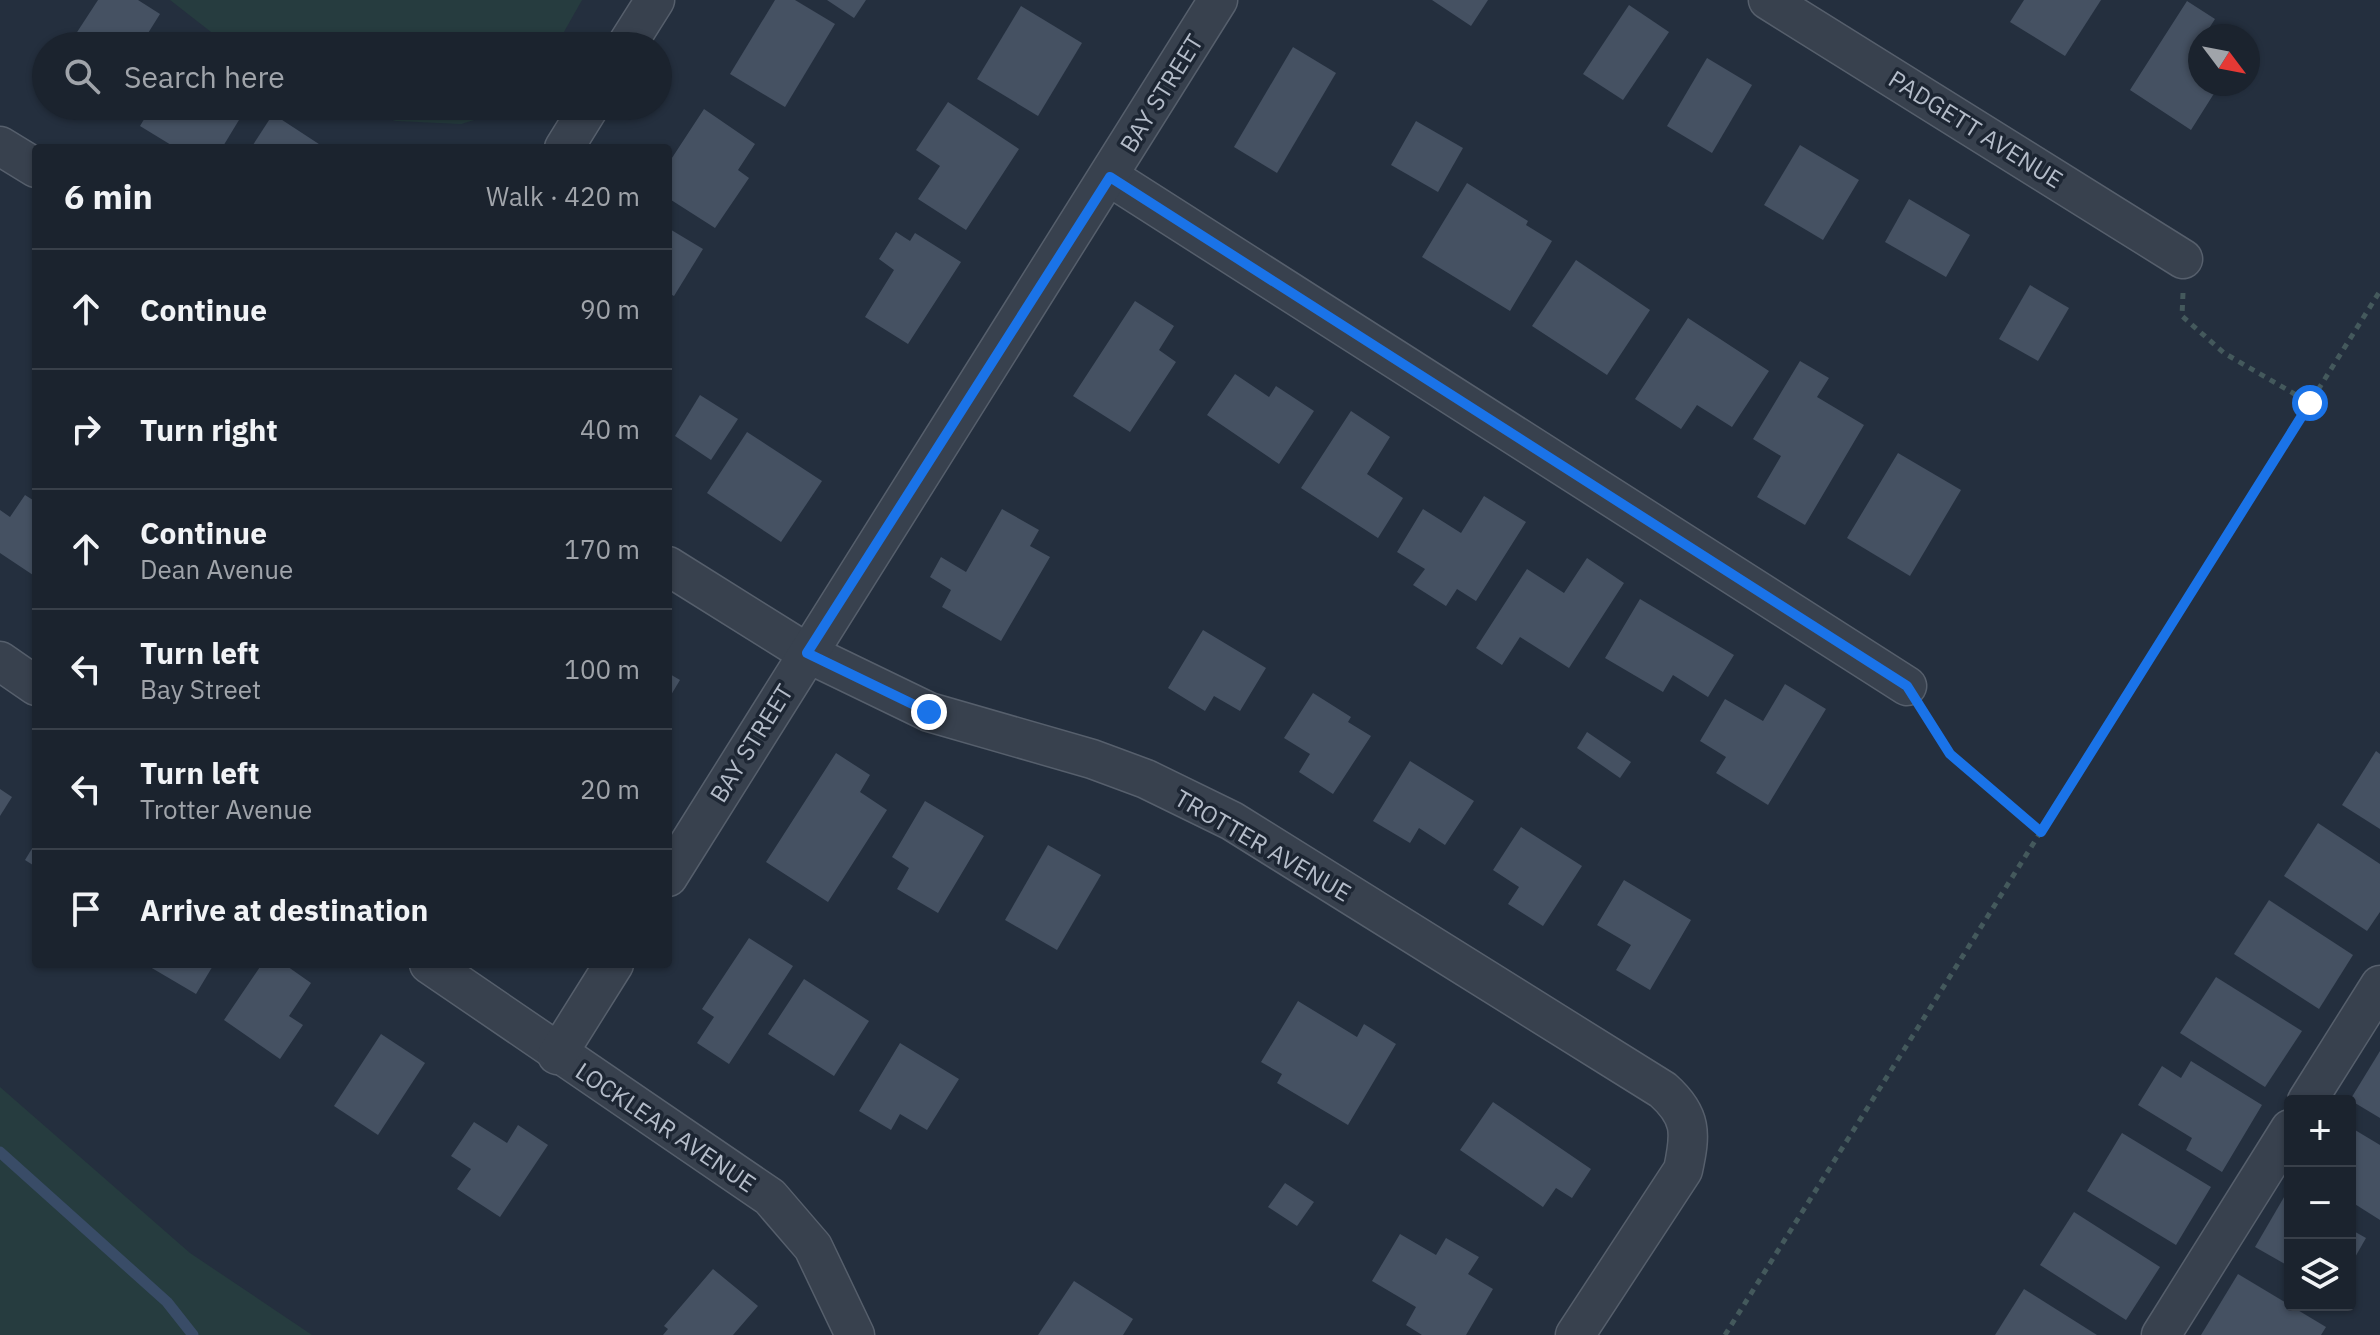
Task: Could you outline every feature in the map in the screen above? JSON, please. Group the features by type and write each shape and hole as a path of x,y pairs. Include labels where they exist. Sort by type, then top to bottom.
{"street":[{"path":"635,32 655,0"},
{"name":"BAY STREET","path":"672,871 1110,177 1218,0"},
{"name":"PADGETT AVENUE","path":"1768,0 2183,259"},
{"path":"566,144 581,120"},
{"path":"0,146 32,166"},
{"path":"1110,177 1907,686"},
{"name":"TROTTER AVENUE","path":"672,569 807,653 929,712 1092,759 1146,779 1232,821 1663,1090 1682,1108 1687,1124 1688,1145 1683,1170 1575,1335"},
{"path":"0,661 32,683"},
{"name":"LOCKLEAR AVENUE","path":"435,968 557,1055 770,1197 813,1247 855,1335"},
{"path":"557,1055 611,968"},
{"path":"2311,1095 2380,985"},
{"path":"2161,1335 2284,1139"}],"path":[{"path":"2183,259 2182,316 2224,353 2310,403"},
{"path":"1725,1335 2380,291"},
{"path":"1907,686 1950,754 2041,832"}],"green space":[{"path":"170,0 582,0 564,32 211,32"},
{"path":"393,120 474,120 461,124"},
{"path":"0,1087 190,1253 312,1335 0,1335"}],"building":[{"path":"98,0 138,0 160,14 149,32 77,32"},
{"path":"775,0 795,0 835,24 785,107 730,74"},
{"path":"827,0 866,0 854,18"},
{"path":"1432,0 1488,0 1471,26"},
{"path":"2024,0 2101,0 2065,56 2010,22"},
{"path":"2187,1 2215,19 2212,24 2188,24 2188,96 2212,96 2191,130 2130,90"},
{"path":"1629,5 1669,32 1623,100 1583,74"},
{"path":"1021,6 1082,43 1038,116 977,79"},
{"path":"1293,47 1336,73 1277,173 1234,147"},
{"path":"1707,58 1752,85 1712,153 1667,126"},
{"path":"948,102 1019,149 966,230 918,199 940,166 916,150"},
{"path":"704,109 755,144 738,170 749,178 715,228 672,201 672,158"},
{"path":"144,120 239,120 224,144 169,144 140,126"},
{"path":"269,120 282,120 319,144 254,144"},
{"path":"1416,121 1463,148 1438,192 1391,165"},
{"path":"1800,145 1859,180 1823,240 1764,205"},
{"path":"1467,183 1528,221 1526,225 1552,241 1510,311 1422,257"},
{"path":"1909,199 1970,235 1946,277 1885,242"},
{"path":"672,230 703,249 672,295"},
{"path":"896,232 910,241 915,233 961,262 908,344 865,317 894,270 879,259"},
{"path":"1576,260 1650,310 1607,375 1532,326"},
{"path":"2030,285 2069,308 2038,361 1999,339"},
{"path":"1135,301 1174,326 1159,350 1176,362 1130,432 1073,396"},
{"path":"1688,318 1769,371 1732,427 1697,405 1681,429 1635,399"},
{"path":"1800,361 1829,378 1817,397 1864,425 1805,525 1757,497 1781,456 1753,439"},
{"path":"1235,374 1269,397 1276,386 1314,411 1279,464 1207,415"},
{"path":"700,395 738,419 711,460 675,436"},
{"path":"1351,411 1390,437 1367,474 1403,498 1378,538 1301,488"},
{"path":"747,432 822,481 781,542 707,493"},
{"path":"1898,453 1961,490 1910,576 1847,538"},
{"path":"25,495 32,499 32,574 0,553 0,510 10,517"},
{"path":"1484,496 1526,522 1476,601 1457,589 1446,606 1413,585 1425,569 1397,552 1423,509 1461,533"},
{"path":"1002,509 1039,530 1030,546 1050,557 1001,641 942,607 951,590 930,577 941,557 966,572"},
{"path":"1587,558 1624,583 1569,668 1520,637 1502,665 1476,648 1527,569 1564,593"},
{"path":"1640,599 1734,655 1708,697 1673,675 1663,692 1605,658"},
{"path":"1203,630 1266,668 1240,711 1214,696 1205,711 1168,688"},
{"path":"672,675 680,680 672,693"},
{"path":"1785,684 1826,709 1768,805 1716,773 1726,757 1700,741 1725,699 1763,721"},
{"path":"1313,693 1351,717 1348,722 1371,736 1333,794 1299,772 1310,754 1284,738"},
{"path":"1587,732 1631,762 1620,778 1577,748"},
{"path":"2376,751 2380,754 2380,829 2342,805"},
{"path":"836,753 870,775 860,792 887,810 828,902 766,862"},
{"path":"1410,761 1474,801 1445,845 1419,828 1410,843 1373,821"},
{"path":"0,789 12,797 0,816"},
{"path":"925,801 984,836 938,913 897,889 909,868 892,857"},
{"path":"2318,823 2380,864 2380,912 2367,931 2284,876"},
{"path":"1521,827 1582,866 1543,926 1508,904 1519,887 1493,870"},
{"path":"1048,845 1101,875 1057,950 1005,920"},
{"path":"32,849 32,864 25,860"},
{"path":"1624,880 1691,920 1650,990 1616,970 1631,945 1597,925"},
{"path":"2269,900 2353,955 2319,1009 2234,954"},
{"path":"749,938 793,966 729,1064 697,1043 714,1017 702,1009"},
{"path":"152,968 212,968 196,994"},
{"path":"259,968 290,968 311,983 289,1016 303,1025 280,1059 224,1020"},
{"path":"2216,977 2302,1031 2265,1087 2180,1033"},
{"path":"804,979 869,1021 834,1076 768,1034"},
{"path":"1298,1001 1357,1037 1364,1024 1396,1044 1348,1125 1277,1083 1282,1074 1261,1062"},
{"path":"381,1034 425,1063 378,1135 334,1106"},
{"path":"900,1043 959,1079 927,1130 900,1114 891,1130 859,1111"},
{"path":"2380,1051 2380,1118 2356,1104 2356,1095 2353,1095"},
{"path":"2191,1061 2262,1105 2222,1172 2186,1150 2192,1138 2138,1105 2162,1066 2181,1078"},
{"path":"1493,1102 1591,1169 1572,1198 1556,1188 1543,1207 1460,1150"},
{"path":"474,1122 507,1143 518,1125 548,1145 500,1217 457,1189 471,1169 451,1156"},
{"path":"2356,1131 2380,1145 2380,1220 2356,1205"},
{"path":"2122,1133 2211,1187 2176,1245 2087,1191"},
{"path":"1285,1183 1314,1202 1297,1226 1268,1207"},
{"path":"2284,1197 2284,1264 2255,1247"},
{"path":"2074,1212 2160,1267 2126,1320 2040,1265"},
{"path":"2356,1232 2366,1238 2356,1256"},
{"path":"1400,1234 1436,1255 1446,1238 1479,1257 1468,1274 1493,1289 1466,1335 1422,1335 1406,1325 1416,1307 1372,1281"},
{"path":"713,1269 758,1306 733,1335 663,1335 668,1329 664,1326"},
{"path":"2238,1274 2284,1302 2284,1311 2299,1311 2326,1327 2321,1335 2201,1335"},
{"path":"1074,1281 1133,1319 1123,1335 1038,1335"},
{"path":"2024,1289 2097,1335 1995,1335"}],"waterway":[{"path":"0,1152 167,1302 193,1335"}],"route":[{"path":"929,712 807,653 1110,177 1907,686 1950,754 2041,832 2310,403"}]}
